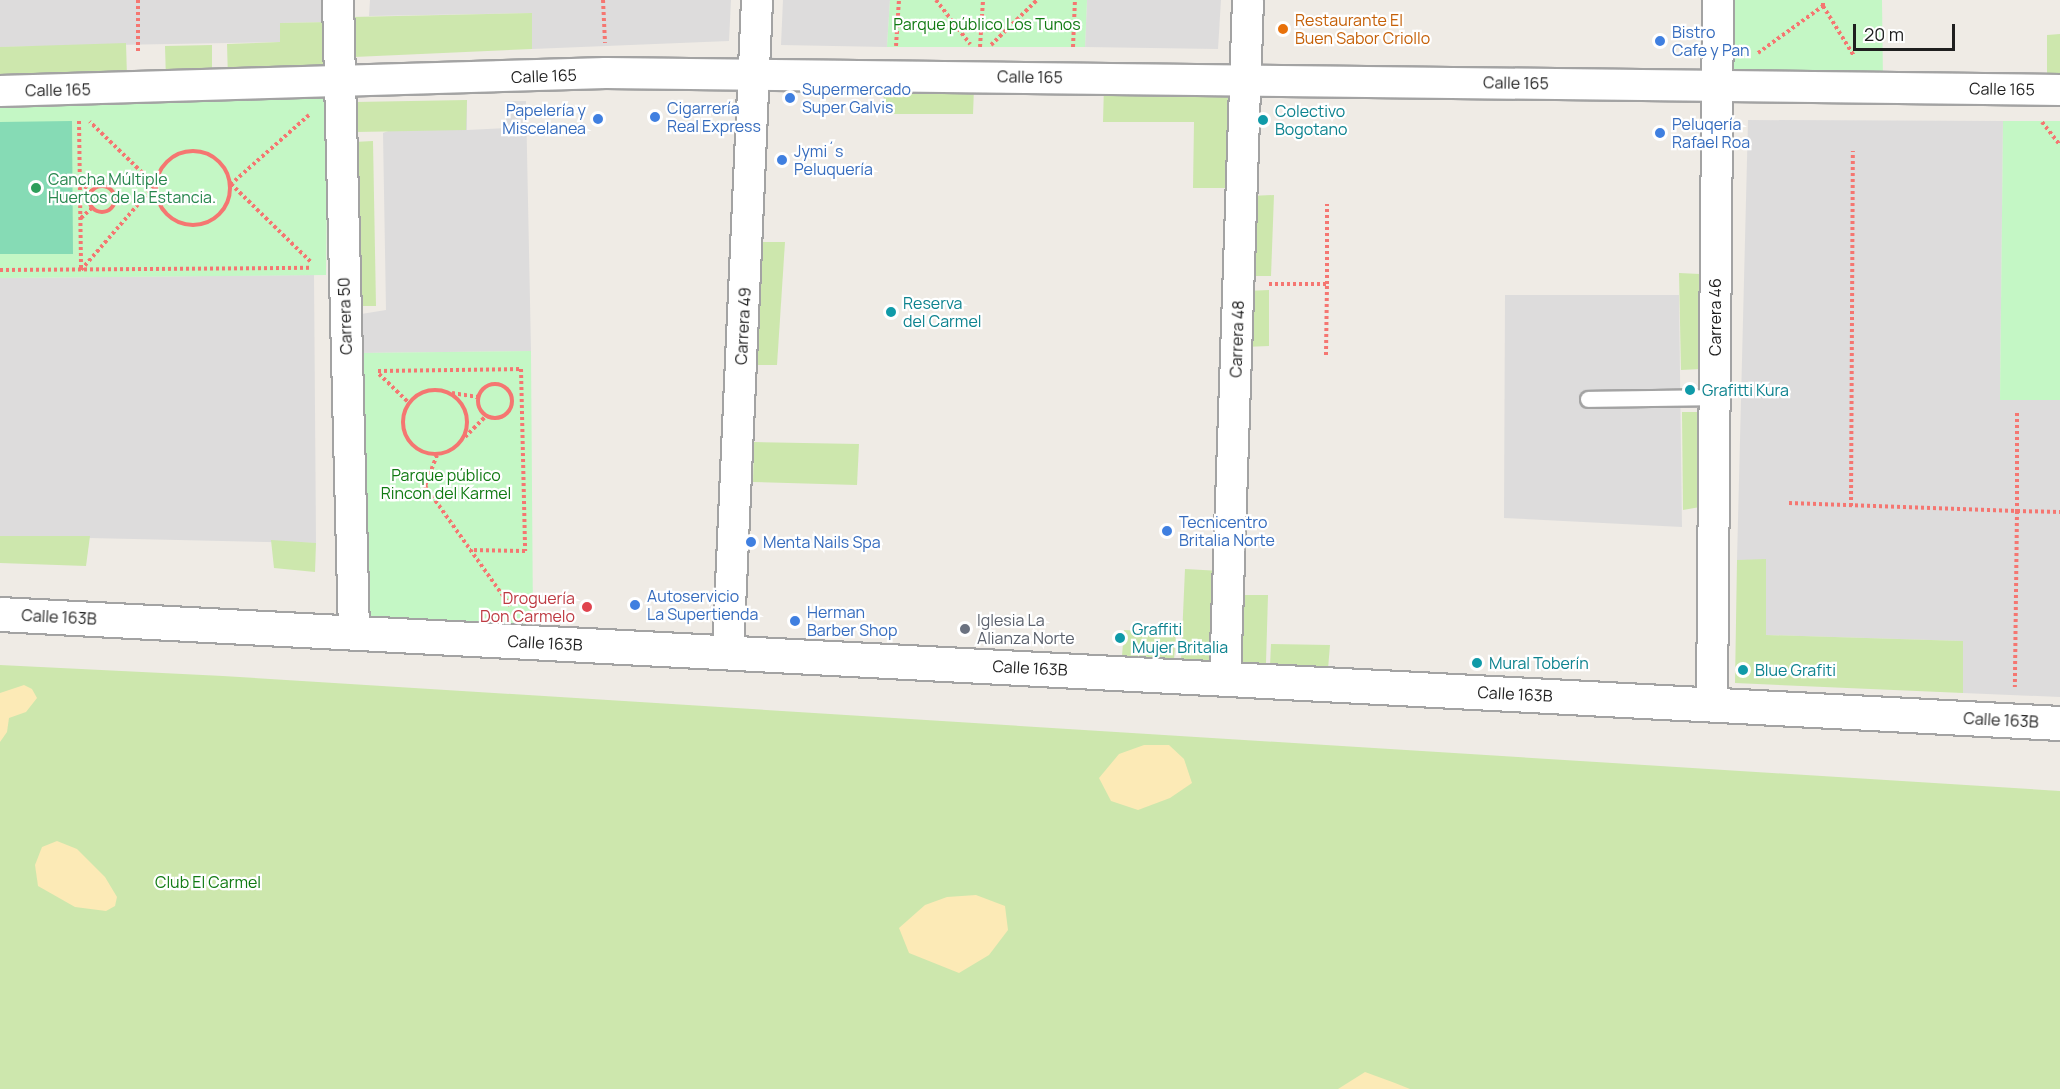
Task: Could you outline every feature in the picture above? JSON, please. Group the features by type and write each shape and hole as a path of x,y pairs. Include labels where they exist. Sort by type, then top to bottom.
{"street":[{"name":"Carrera 50","path":"338,0 342,83 343,274 354,632"},
{"name":"Carrera 49","path":"728,652 757,0"},
{"name":"Carrera 48","path":"1225,679 1248,0"},
{"name":"Carrera 46","path":"1712,705 1718,0"},
{"name":"Calle 165","path":"0,91 342,83 606,73 2060,90"},
{"name":"Calle 163B","path":"0,614 2060,723"}],"lane":[{"path":"1588,399 1715,398"}],"path":[{"path":"138,0 138,88"},
{"path":"603,0 606,73"},
{"path":"896,55 898,0"},
{"path":"936,0 980,57"},
{"path":"980,57 983,0"},
{"path":"980,57 1037,0"},
{"path":"1073,57 1075,0"},
{"path":"1823,0 1823,6 1873,88"},
{"path":"1717,86 1823,6"},
{"path":"231,184 342,83"},
{"path":"81,270 78,111 156,185 159,203 170,218 193,225 205,223 225,208 231,184 228,172 211,154 187,151 165,162 156,185 81,270"},
{"path":"1851,506 1853,152"},
{"path":"80,183 91,192 93,207"},
{"path":"0,270 318,268 231,184"},
{"path":"91,192 106,186 115,199 108,210 93,207"},
{"path":"1326,356 1327,204"},
{"path":"81,218 93,207"},
{"path":"1239,284 1327,284"},
{"path":"376,371 521,369 525,551 470,550"},
{"path":"489,384 500,384 510,391 512,402 508,413 497,418 486,416 479,407 478,397 489,384"},
{"path":"478,397 427,390 409,403 404,412 404,432 417,449 437,455 447,452 486,416"},
{"path":"449,392 465,407 467,429 463,439"},
{"path":"2015,721 2017,413"},
{"path":"437,455 425,486 517,615 526,642"},
{"path":"1789,503 2060,512"}],"shaded area":[{"path":"0,0 328,0 330,22 280,23 280,42 0,47"},
{"path":"370,0 731,0 729,41 532,49 532,13 369,16"},
{"path":"783,0 890,0 887,47 781,45"},
{"path":"1087,0 1221,0 1218,49 1085,47"},
{"path":"467,100 467,130 507,128 505,101 526,101 531,351 358,353 355,315 386,310 383,133"},
{"path":"1748,120 2003,121 2000,400 2060,400 2060,697 1963,693 1963,641 1766,635 1766,560 1737,560"},
{"path":"314,275 316,543 0,536 0,278"},
{"path":"1505,295 1679,295 1682,527 1504,518"}],"green space":[{"name":"Parque público Los Tunos","path":"890,0 1087,0 1085,47 887,47"},
{"path":"1724,0 1882,0 1883,82 1723,79"},
{"path":"532,13 532,49 354,57 352,17"},
{"path":"330,22 331,75 228,79 227,44 280,42 280,23"},
{"path":"2060,34 2060,79 2047,78 2047,35"},
{"path":"126,43 127,77 0,79 0,47"},
{"path":"212,45 212,78 166,80 165,46"},
{"path":"1104,85 1230,86 1229,188 1193,188 1194,122 1103,122"},
{"path":"884,88 974,88 973,114 883,114"},
{"path":"328,97 326,275 0,278 0,108"},
{"path":"467,100 466,130 356,132 355,102"},
{"name":"Cancha Múltiple Huertos de la Estancia.","path":"72,121 73,254 0,254 0,122"},
{"path":"2003,121 2060,121 2060,400 2000,400"},
{"path":"373,141 376,306 358,306 354,142"},
{"path":"1274,195 1271,276 1245,276 1249,196"},
{"path":"756,242 785,242 777,365 749,365"},
{"path":"1679,273 1700,274 1701,369 1681,370"},
{"path":"1269,290 1269,346 1244,347 1246,291"},
{"name":"Parque público Rincon del Karmel","path":"531,351 533,624 361,616 358,353"},
{"path":"1682,412 1700,412 1700,507 1683,510"},
{"path":"754,442 859,444 857,485 753,482"},
{"path":"0,536 90,536 86,566 0,563"},
{"path":"271,540 316,543 315,572 274,568"},
{"path":"1766,559 1766,635 1963,641 1963,693 1735,683 1737,560"},
{"path":"1185,569 1221,571 1218,662 1181,660"},
{"path":"1234,595 1268,595 1266,663 1232,663"},
{"path":"1124,630 1176,633 1174,660 1122,656"},
{"path":"1271,644 1330,645 1328,669 1270,666"},
{"name":"Club El Carmel","path":"0,665 223,676 2060,791 2060,1089 0,1089"}],"sand":[{"path":"24,685 32,689 37,698 26,712 9,718 7,732 0,742 0,693"},
{"path":"1144,745 1169,745 1184,759 1192,783 1170,798 1138,810 1111,801 1099,778 1119,754"},
{"path":"57,841 77,849 105,877 117,897 115,906 106,911 75,907 38,886 35,865 42,847"},
{"path":"976,895 1005,906 1008,930 989,955 959,973 909,953 899,928 925,905 947,897"},
{"path":"1365,1072 1395,1083 1410,1089 1338,1089"}],"place":[{"name":"Restaurante El Buen Sabor Criollo","path":"1283,29"},
{"name":"Bistro Cafe y Pan","path":"1660,41"},
{"name":"Supermercado Super Galvis","path":"790,98"},
{"name":"Cigarrería Real Express","path":"655,117"},
{"name":"Papelería y Miscelanea","path":"598,119"},
{"name":"Colectivo Bogotano","path":"1263,120"},
{"name":"Peluqería Rafael Roa","path":"1660,133"},
{"name":"Jymi´s Peluquería","path":"782,160"},
{"name":"Cancha Múltiple Huertos de la Estancia.","path":"36,188"},
{"name":"Reserva del Carmel","path":"891,312"},
{"name":"Grafitti Kura","path":"1690,390"},
{"name":"Tecnicentro Britalia Norte","path":"1167,531"},
{"name":"Menta Nails Spa","path":"751,542"},
{"name":"Autoservicio La Supertienda","path":"635,605"},
{"name":"Droguería Don Carmelo","path":"587,607"},
{"name":"Herman Barber Shop","path":"795,621"},
{"name":"Iglesia La Alianza Norte","path":"965,629"},
{"name":"Graffiti Mujer Britalia","path":"1120,638"},
{"name":"Mural Toberín","path":"1477,663"},
{"name":"Blue Grafiti","path":"1743,670"}]}
